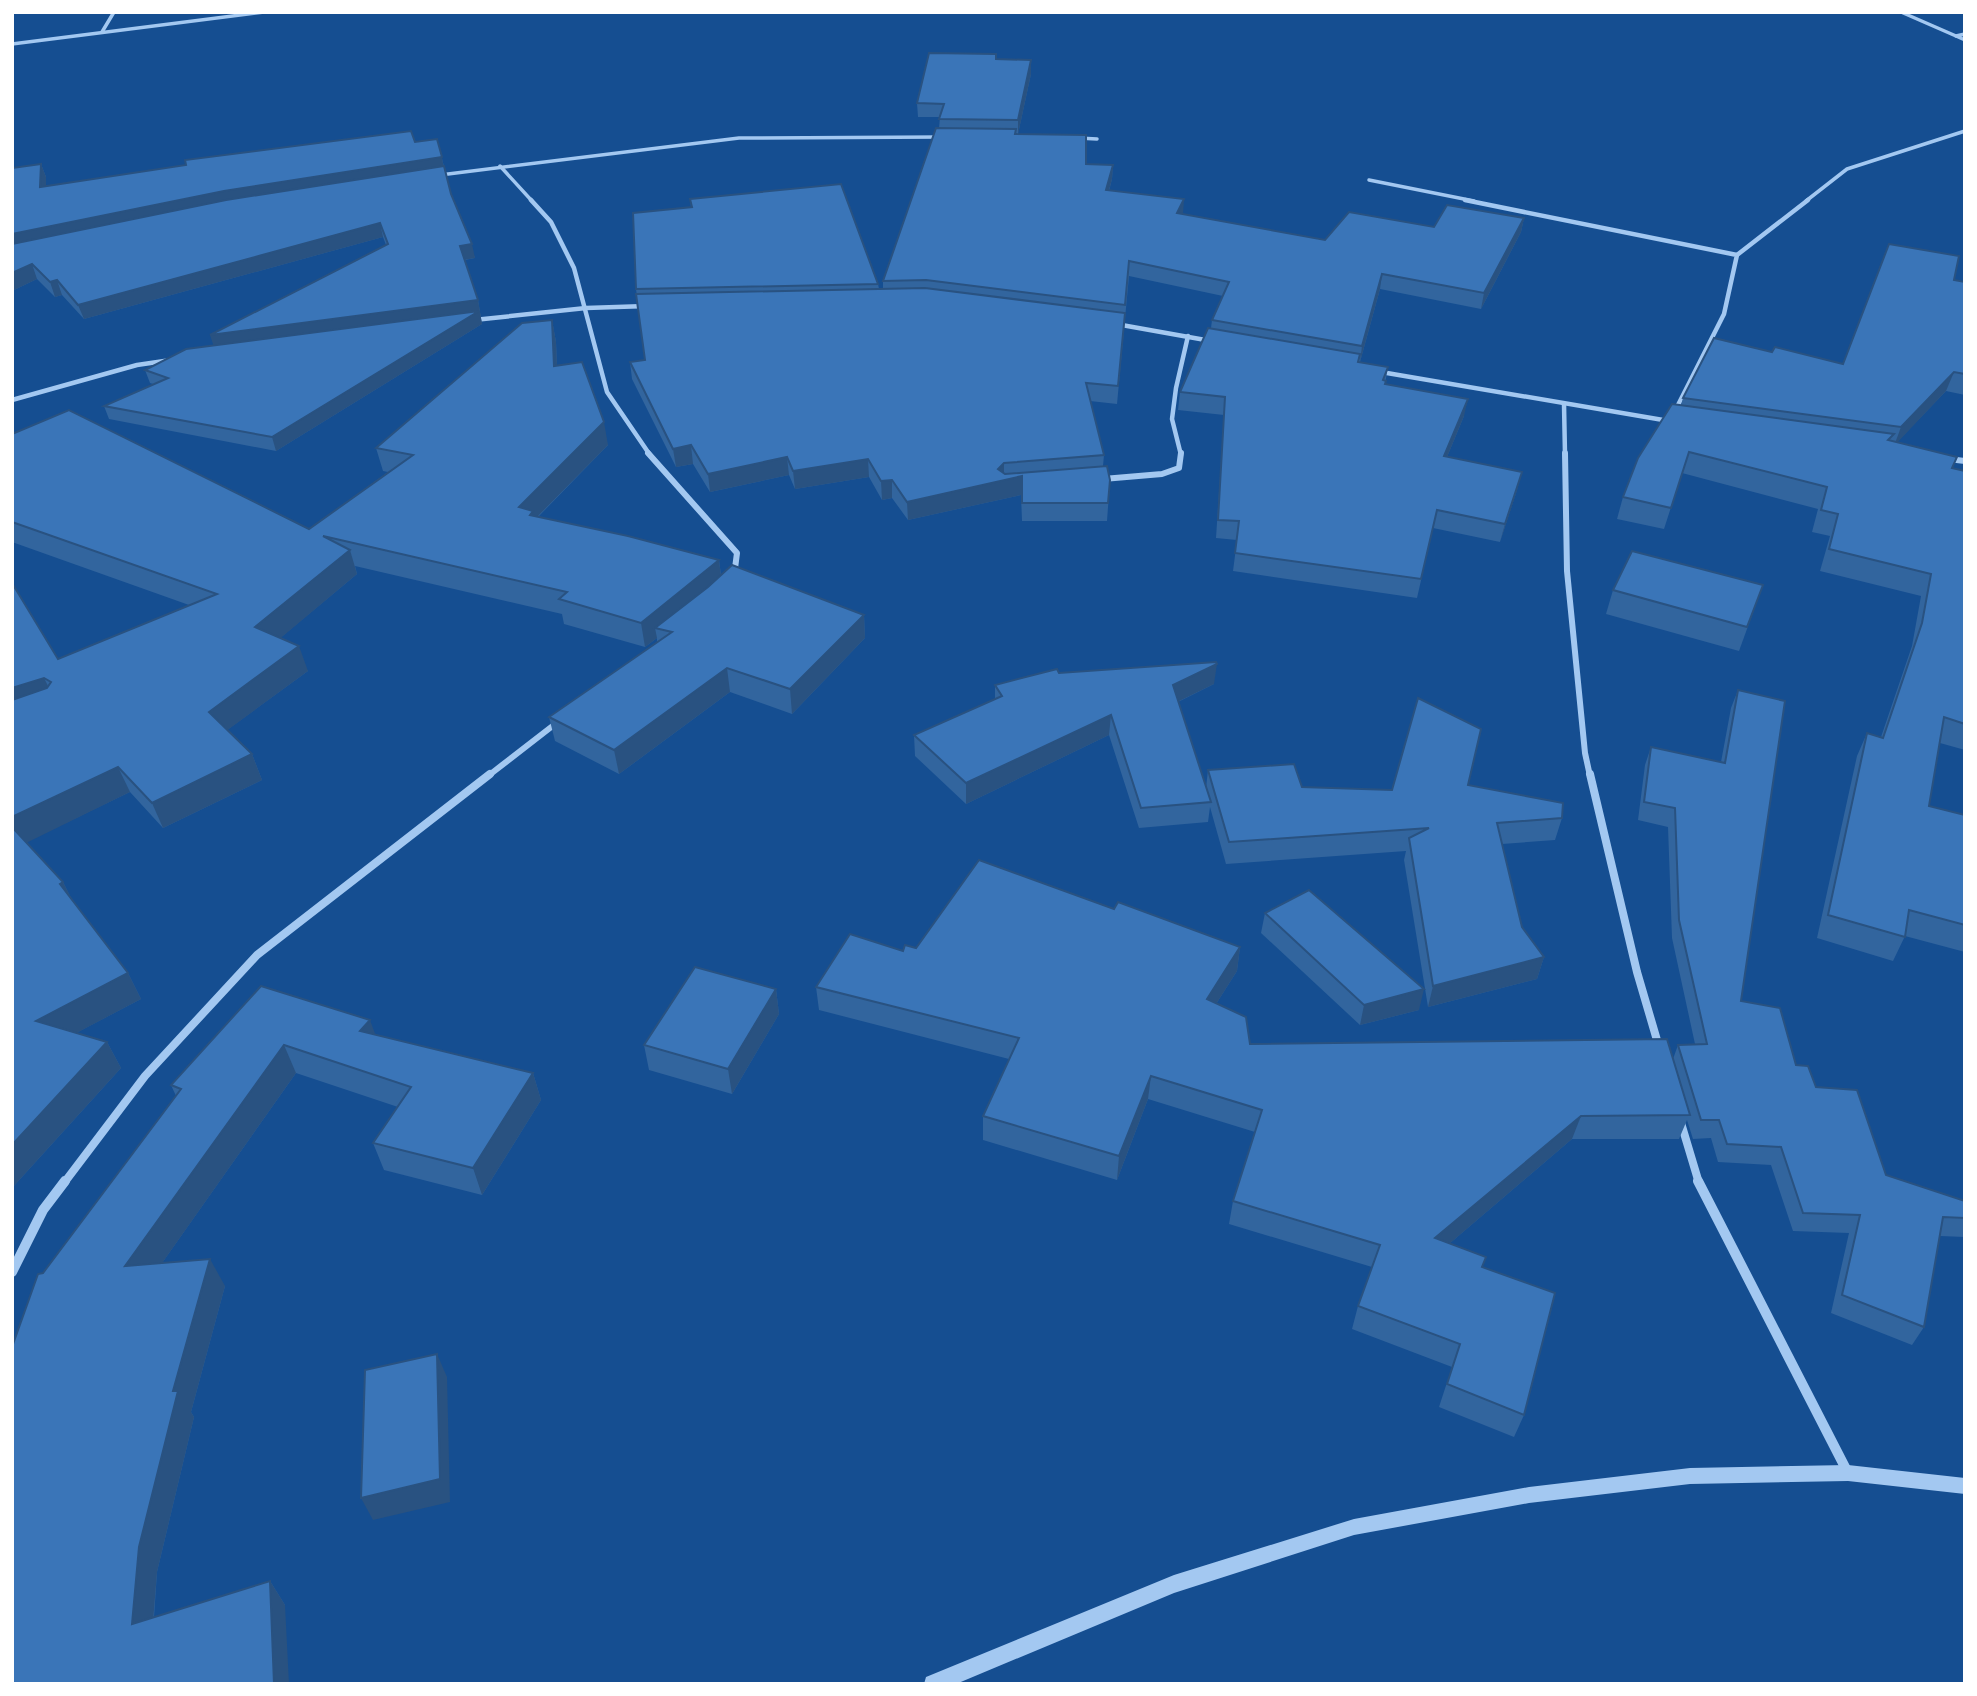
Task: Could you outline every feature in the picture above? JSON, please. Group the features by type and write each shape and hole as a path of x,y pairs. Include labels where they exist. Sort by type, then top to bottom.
{"street":[{"path":"102,32 114,12"},
{"path":"12,44 264,12"},
{"path":"1901,12 1965,40"},
{"path":"1956,36 1965,34"},
{"path":"1670,421 1724,314 1737,255 1847,169 1965,131"},
{"path":"432,177 500,166 738,138 943,137"},
{"path":"1069,138 1097,139"},
{"path":"500,166 551,222 574,268 607,392 645,450 737,552 734,581"},
{"path":"1369,180 1737,255"},
{"path":"466,321 586,308 658,306"},
{"path":"1108,323 1214,341"},
{"path":"1096,480 1162,474 1178,468 1183,455 1172,423 1176,385 1188,337"},
{"path":"12,400 137,365 177,359"},
{"path":"1376,371 1684,423"},
{"path":"1564,404 1567,571 1586,753 1637,972 1664,1062"},
{"path":"1938,458 1965,461"},
{"path":"12,1272 43,1210 145,1076 257,955 565,717"},
{"path":"1678,1113 1701,1190 1848,1474"},
{"path":"933,1684 1174,1584 1354,1527 1530,1495 1676,1478 1848,1474 1965,1486"}],"building":[{"path":"929,53 996,54 996,59 1031,60 1018,120 939,119 944,104 917,103"},
{"path":"936,128 1016,129 1015,134 1086,135 1086,164 1113,165 1106,190 1184,199 1177,213 1325,240 1349,212 1434,227 1447,205 1524,218 1484,293 1382,274 1362,346 1212,320 1229,282 1129,261 1125,305 926,280 883,281"},
{"path":"411,131 415,142 437,139 442,157 224,191 12,234 12,168 41,164 40,187 186,165 185,160"},
{"path":"444,166 451,194 472,244 460,246 478,300 210,335 388,244 380,223 78,305 57,280 50,282 32,264 12,273 12,244 226,200"},
{"path":"841,184 878,284 636,289 633,213 692,207 690,199"},
{"path":"1889,244 1959,256 1954,280 1965,282 1965,374 1954,372 1901,427 1683,398 1714,338 1772,352 1775,347 1843,364"},
{"path":"925,288 1125,313 1118,386 1086,383 1104,455 1004,463 998,469 1005,474 1107,466 1110,480 1108,503 1022,503 1022,476 907,502 892,480 881,481 868,459 793,471 787,457 708,474 691,445 673,449 630,362 645,360 636,294"},
{"path":"479,311 272,437 104,406 168,378 145,370 186,349"},
{"path":"552,320 554,366 582,362 604,422 519,507 533,511 530,515 628,536 719,560 641,623 559,599 567,592 323,536 350,550 255,627 299,646 209,712 252,754 152,803 118,767 12,817 12,700 47,688 51,682 44,678 12,688 12,583 58,659 217,594 12,522 12,434 69,410 309,529 413,455 376,448 522,323"},
{"path":"1208,328 1360,354 1358,362 1388,367 1383,380 1386,381 1385,384 1468,399 1444,456 1522,472 1505,524 1437,510 1421,579 1235,553 1239,521 1218,520 1225,397 1180,392"},
{"path":"1672,404 1894,434 1888,440 1957,457 1952,468 1965,471 1965,724 1944,717 1929,806 1965,815 1965,925 1909,910 1905,937 1828,915 1867,733 1883,738 1922,623 1931,574 1829,549 1838,514 1821,510 1827,487 1689,452 1671,508 1623,497 1638,458"},
{"path":"1632,551 1763,585 1747,627 1613,590"},
{"path":"732,565 864,615 790,689 727,668 614,750 549,717 672,632 655,628"},
{"path":"1217,664 1173,685 1211,802 1141,808 1111,715 966,783 914,735 1002,696 995,685 1057,669 1059,673"},
{"path":"1738,690 1785,701 1741,1001 1780,1008 1796,1065 1808,1066 1816,1087 1857,1090 1886,1175 1965,1201 1965,1218 1943,1217 1924,1327 1842,1295 1860,1215 1803,1213 1781,1147 1727,1144 1719,1120 1701,1120 1678,1045 1707,1044 1679,920 1675,808 1644,802 1651,747 1725,763"},
{"path":"1418,698 1481,729 1468,785 1563,803 1562,818 1497,823 1522,927 1544,957 1433,986 1409,838 1429,828 1229,842 1208,770 1294,764 1302,787 1392,790"},
{"path":"12,827 63,882 60,884 128,973 36,1021 107,1042 12,1145"},
{"path":"979,860 1114,909 1118,902 1240,947 1207,999 1246,1017 1250,1044 1667,1039 1690,1115 1581,1116 1435,1238 1486,1257 1482,1267 1555,1293 1524,1415 1447,1384 1460,1344 1358,1306 1380,1245 1233,1201 1262,1110 1151,1076 1119,1156 983,1116 1019,1038 816,987 850,934 903,951 905,945 916,948"},
{"path":"1309,890 1424,989 1364,1005 1265,913"},
{"path":"695,967 776,989 728,1069 644,1045"},
{"path":"261,986 370,1020 360,1031 533,1073 473,1168 373,1143 411,1087 284,1045 125,1266 210,1259 173,1391 178,1391 139,1547 132,1624 270,1581 274,1684 12,1684 12,1347 38,1274 43,1273 181,1089 171,1085"},
{"path":"437,1354 440,1479 361,1498 365,1370"}]}
